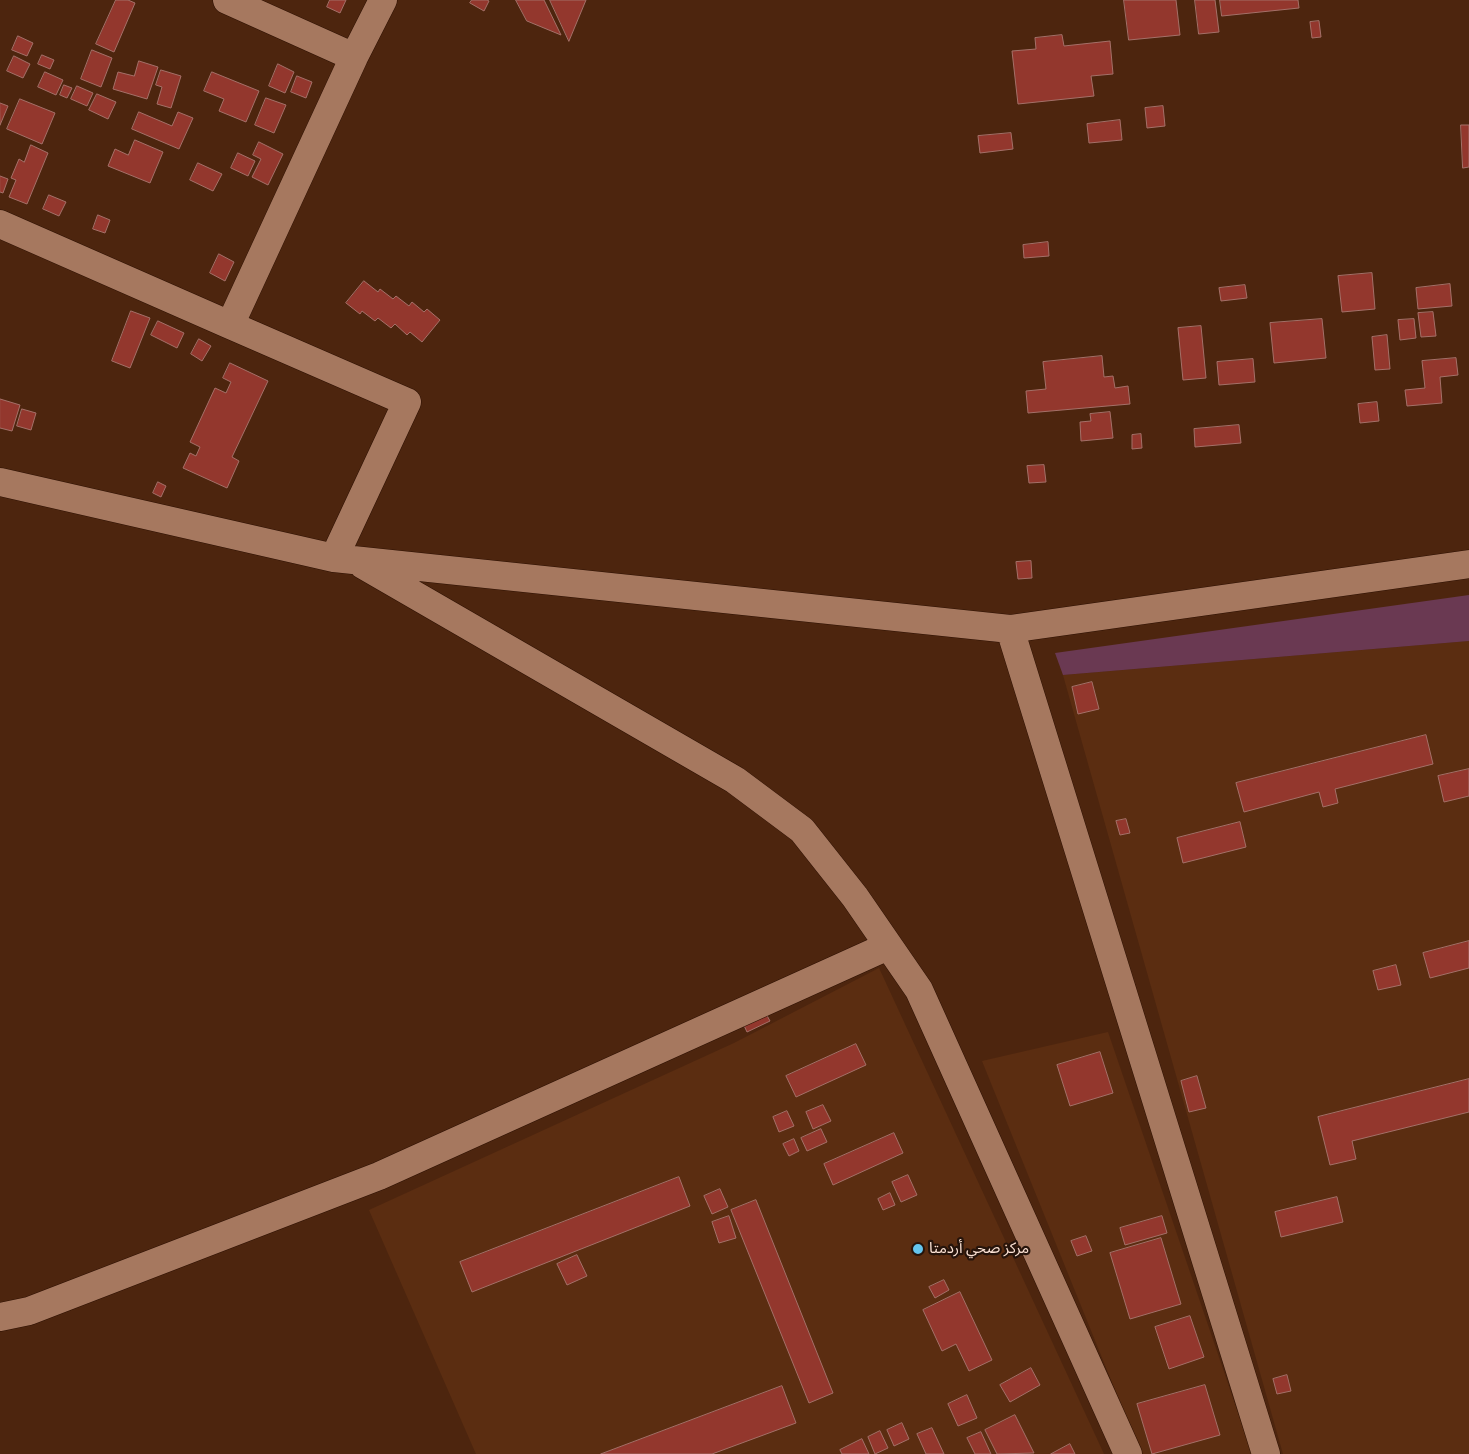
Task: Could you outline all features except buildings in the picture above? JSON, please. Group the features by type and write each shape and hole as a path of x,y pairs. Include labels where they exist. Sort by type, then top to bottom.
{"street":[{"path":"227,0 354,57"},
{"path":"230,325 354,57 383,0"},
{"path":"0,224 407,402 343,558"},
{"path":"0,482 343,558 1010,629 1469,564"},
{"path":"343,558 735,780 802,830 855,897 919,990 1128,1454"},
{"path":"1010,629 1266,1454"},
{"path":"0,1317 29,1311 379,1176 888,946"}],"shaded area":[{"path":"1469,595 1469,641 1063,675 1055,653"},
{"path":"1469,641 1469,1454 1283,1454 1063,675"},
{"path":"879,968 1104,1454 476,1454 369,1210 734,1043"},
{"path":"1108,1032 1252,1454 1141,1454 982,1061"}],"place":[{"name":"مركز صحي أردمتا","path":"918,1249"}]}
